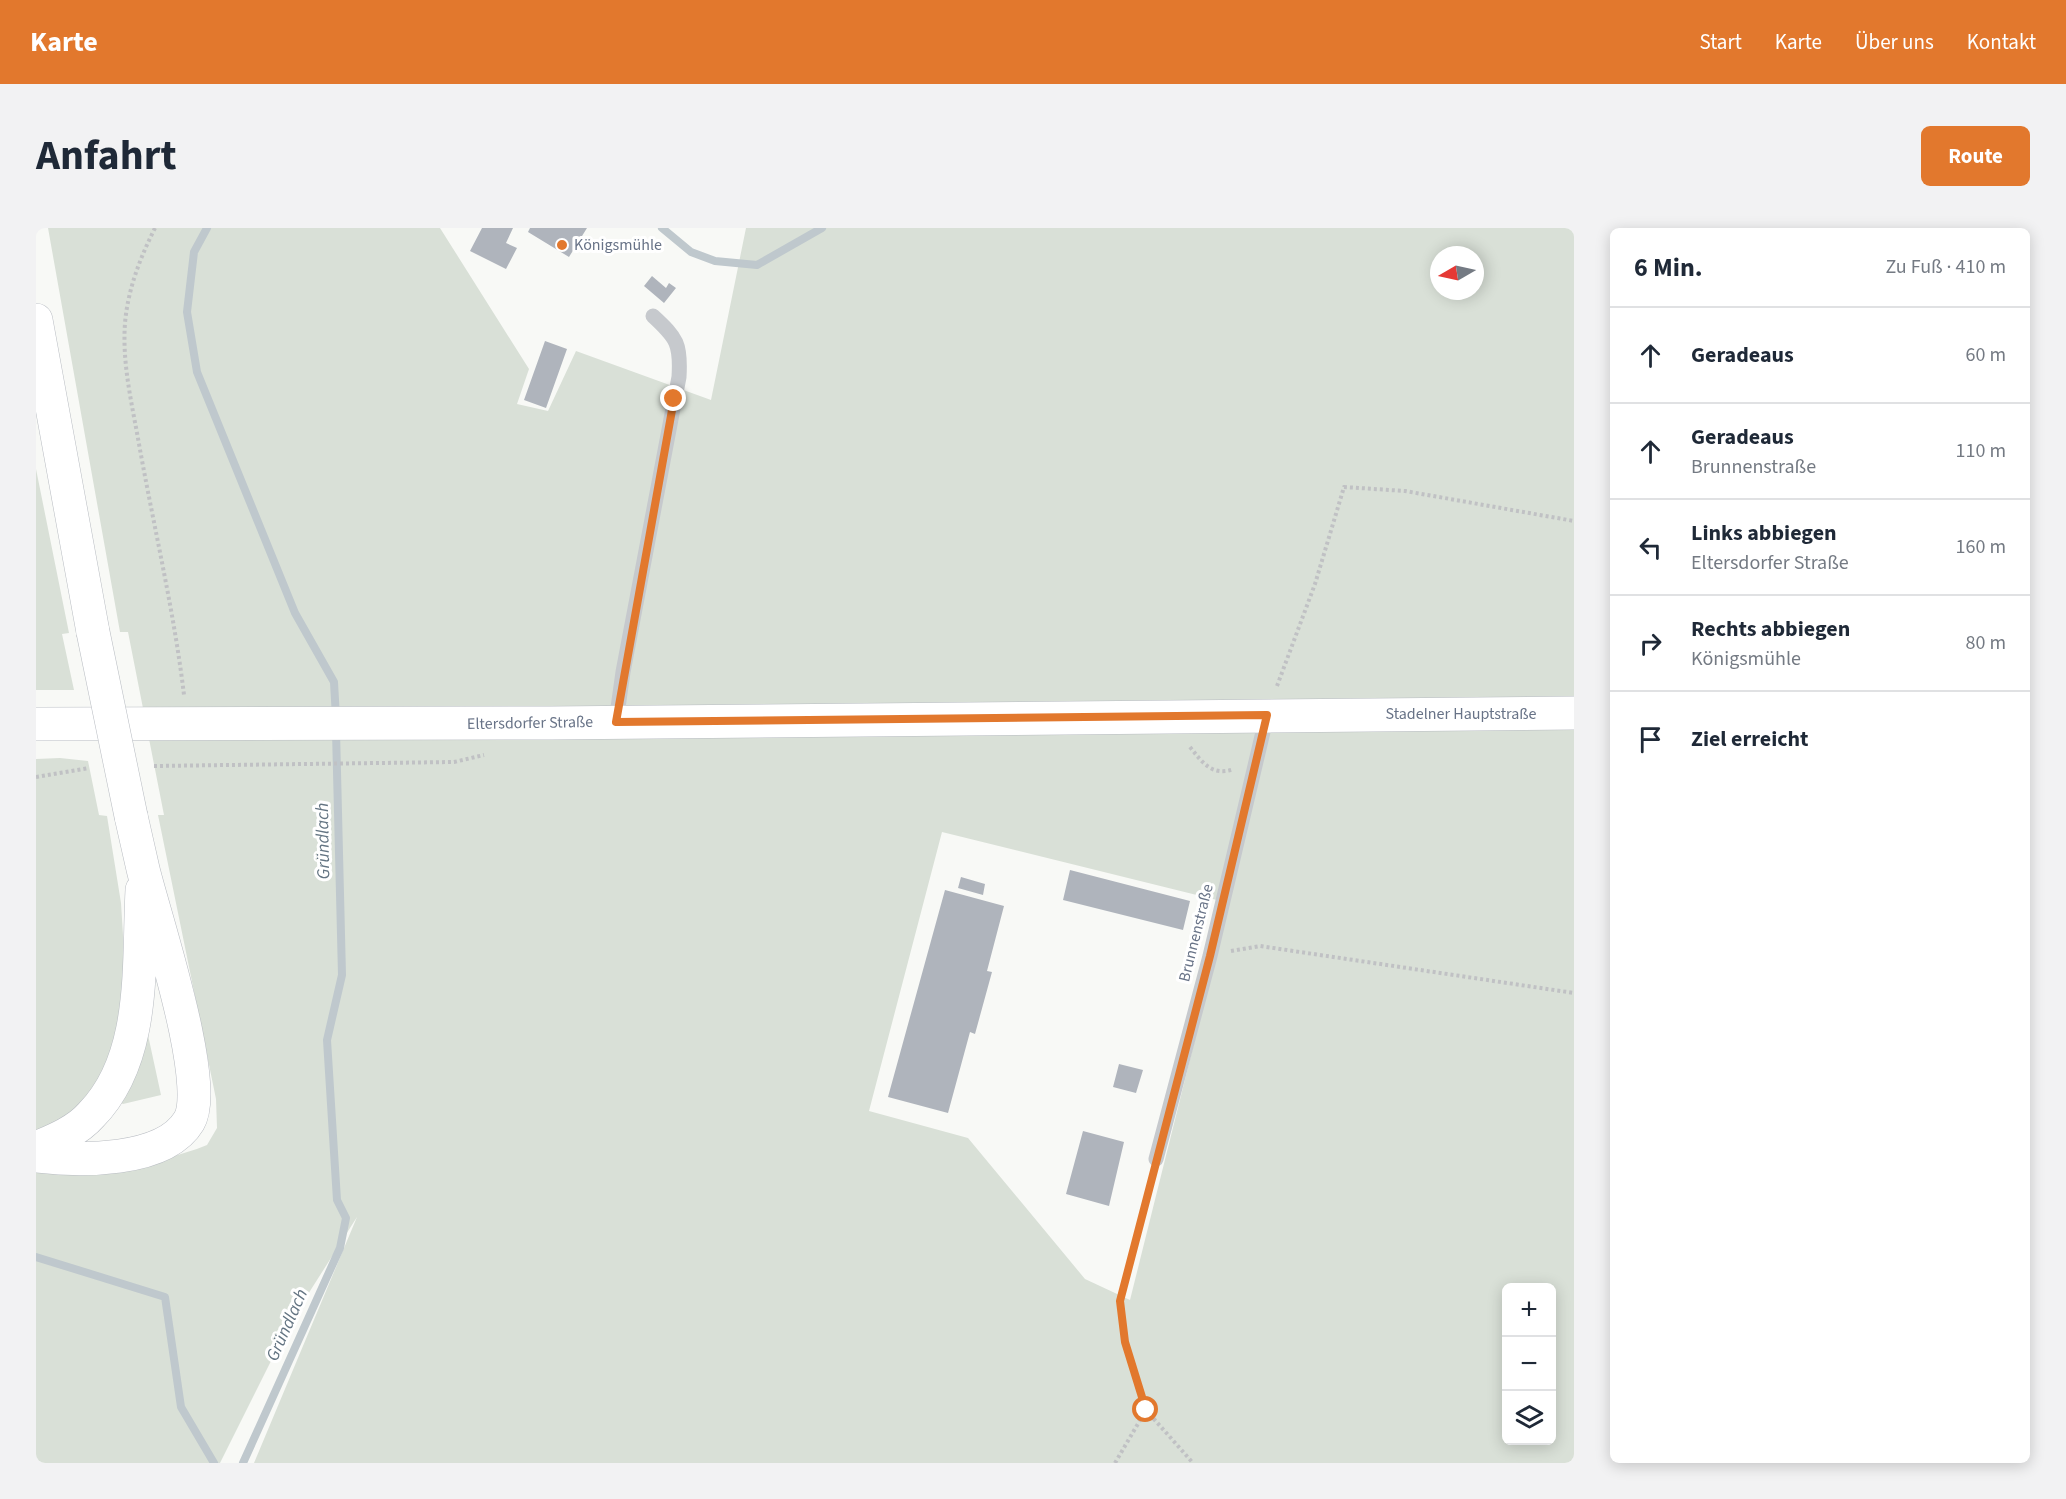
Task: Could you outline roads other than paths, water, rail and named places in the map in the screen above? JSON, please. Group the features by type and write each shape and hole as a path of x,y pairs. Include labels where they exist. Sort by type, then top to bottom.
{"main road":[{"path":"36,1156 66,1160 111,1157 152,1149 174,1137 189,1120 195,1098 193,1074 164,938 143,871 131,816 93,632 37,333"},
{"name":"Stadelner Hauptstraße","path":"1348,714 1574,713"},
{"name":"Eltersdorfer Straße","path":"36,724 309,725 1348,714"},
{"path":"36,1148 64,1136 91,1116 115,1083 129,1042 139,982 143,871"}],"lane":[{"path":"616,722 623,672 679,377 681,354 674,336 653,316"},
{"name":"Brunnenstraße","path":"1156,1159 1210,956 1267,715"}],"waterway":[{"name":"Gründlach","path":"207,228 194,252 187,312 197,372 295,613 334,682 336,718"},
{"name":"Gründlach","path":"662,228 691,252 715,261 757,265 822,228"},
{"name":"Gründlach","path":"243,1463 340,1248 346,1218 337,1200 327,1040 342,975 336,731"},
{"path":"36,1257 165,1297 181,1407 214,1463"}],"place":[{"name":"Königsmühle","path":"562,245"}]}
